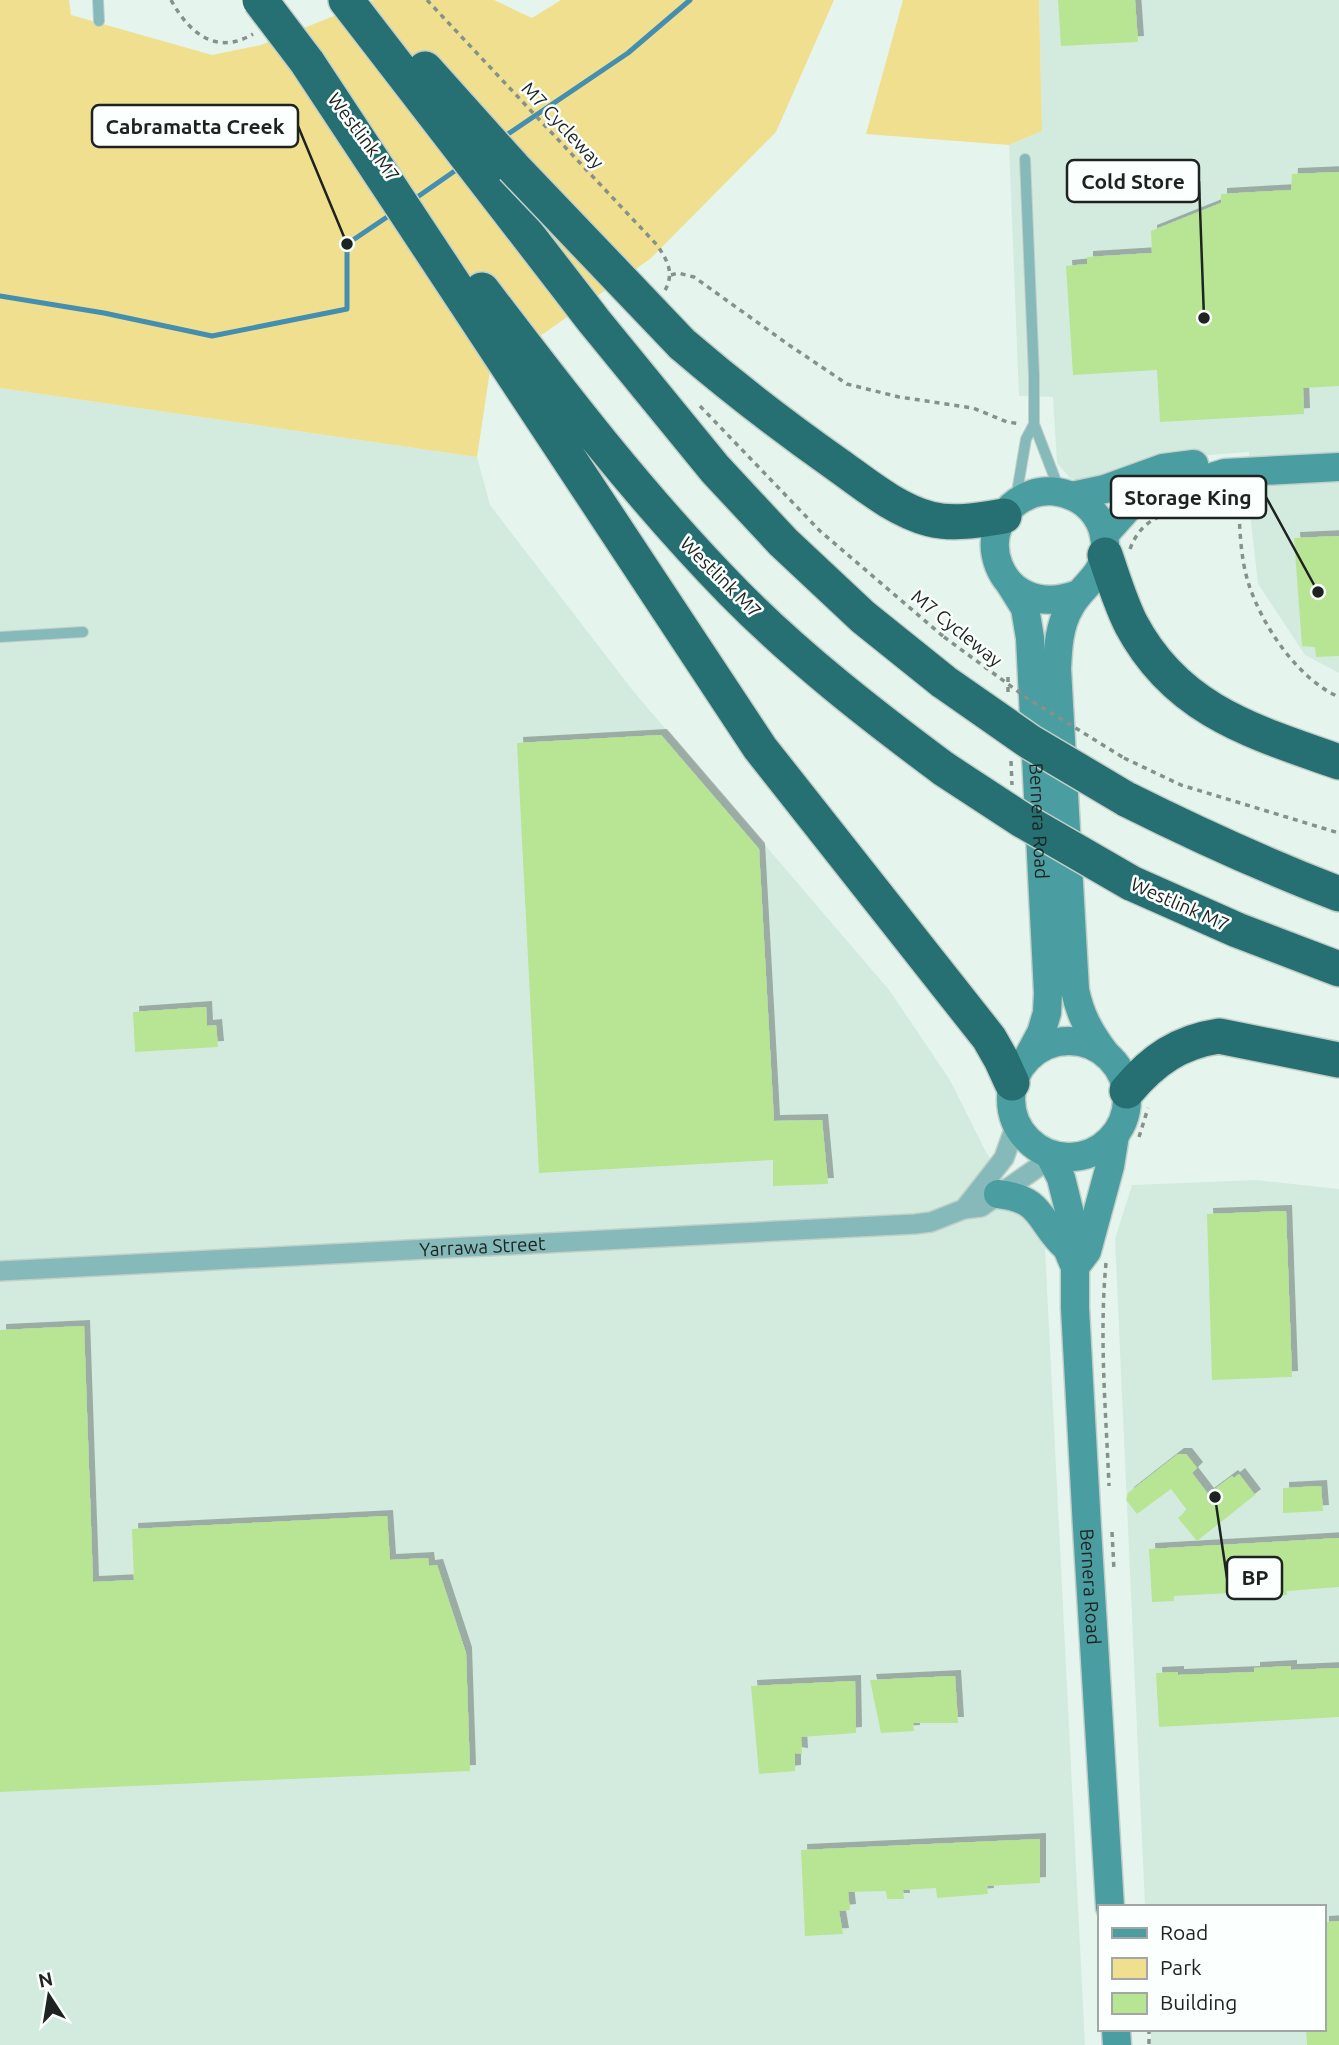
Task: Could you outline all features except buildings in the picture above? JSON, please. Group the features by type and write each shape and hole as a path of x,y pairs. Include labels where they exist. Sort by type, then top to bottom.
{"highway":[{"path":"346,0 638,377 715,469 783,542 863,617 944,682 1030,742 1126,799 1199,835 1339,894"},
{"path":"360,0 513,167 682,344 732,387 883,497 912,513 952,523 1010,510"},
{"path":"257,16 307,62 568,430 760,748 989,1038 1020,1070"},
{"name":"Westlink M7","path":"568,430 802,656 885,726 944,769 1044,834 1132,883 1237,930 1339,969"},
{"path":"1113,547 1132,626 1163,669 1184,690 1229,721 1339,762"},
{"path":"1127,1091 1141,1075 1177,1047 1219,1036 1339,1060"}],"main road":[{"path":"1225,473 1198,464 1163,468 1105,489 1066,494 1036,493 1010,510 998,527 995,551 1003,574 1010,584 1025,595 1042,601 1061,600 1078,594 1095,577 1113,547 1129,506 1146,495 1168,486 1225,473 1339,467"},
{"path":"1066,494 1083,502 1093,511 1113,547"},
{"name":"Bernera Road","path":"1010,584 1025,608 1030,638 1047,948 1047,1013 1041,1033 1020,1070"},
{"name":"Bernera Road","path":"1078,594 1065,617 1058,640 1061,755 1075,990 1091,1034 1105,1053"},
{"path":"1058,1041 1091,1044 1105,1053 1116,1063 1127,1091 1125,1114 1115,1135 1097,1150 1073,1157 1048,1154 1034,1147 1016,1124 1010,1104 1020,1070 1042,1047 1058,1041"},
{"name":"Bernera Road","path":"1071,1258 1087,1251 1110,1166 1115,1135"},
{"name":"Bernera Road","path":"1048,1154 1061,1178 1071,1217 1071,1258 1110,1905"},
{"path":"998,1194 1019,1198 1033,1206 1071,1258"}],"street":[{"path":"964,1209 1004,1158 1016,1124"},
{"name":"Yarrawa Street","path":"0,1271 915,1224 931,1222 964,1209 981,1207 1041,1165 1048,1154"}],"lane":[{"path":"98,0 99,21"},
{"path":"1025,159 1034,424 1066,494"},
{"path":"1010,510 1026,439 1034,424"},
{"path":"0,637 83,632"}],"path":[{"path":"171,0 186,23 202,36 212,40 233,43 242,41 257,16"},
{"name":"M7 Cycleway","path":"427,0 657,245 666,258 671,275 678,273 694,277 847,384 899,397 973,408 1015,424"},
{"name":"M7 Cycleway","path":"698,404 820,531 944,637 1054,716 1124,758 1181,785 1339,833"},
{"path":"1113,547 1135,538 1143,527 1156,518 1180,511 1229,508 1239,503 1245,567 1255,599 1282,648 1301,671 1315,684 1339,697"},
{"path":"1106,1261 1104,1355 1109,1489"},
{"path":"1111,1526 1113,1551"}],"shaded area":[{"path":"1039,0 1339,0 1339,673 1305,655 1258,584 1249,505 1249,452 1171,458 1081,482 1070,478 1057,463 1053,397 1019,396 1009,145 1042,131"},
{"path":"0,388 477,457 490,505 634,692 890,991 950,1080 986,1152 1045,1248 1085,2045 0,2045"},
{"path":"1256,1180 1339,1189 1339,2045 1151,2045 1151,2031 1325,2031 1325,1905 1145,1905 1115,1239 1132,1185"}],"green space":[{"path":"0,0 69,0 71,15 212,55 261,45 374,0 494,0 532,18 561,0 834,0 776,132 650,259 490,371 477,457 0,388"},
{"path":"903,0 1039,0 1042,131 1009,145 866,134"}],"waterway":[{"path":"502,138 628,53 690,0"},
{"path":"413,200 459,168"},
{"path":"0,296 104,313 212,336 347,309 347,244 393,213"}],"place":[{"name":"Cabramatta Creek","path":"347,244"},
{"name":"Cold Store","path":"1204,318"},
{"name":"Storage King","path":"1318,592"},
{"name":"BP","path":"1215,1497"}]}
